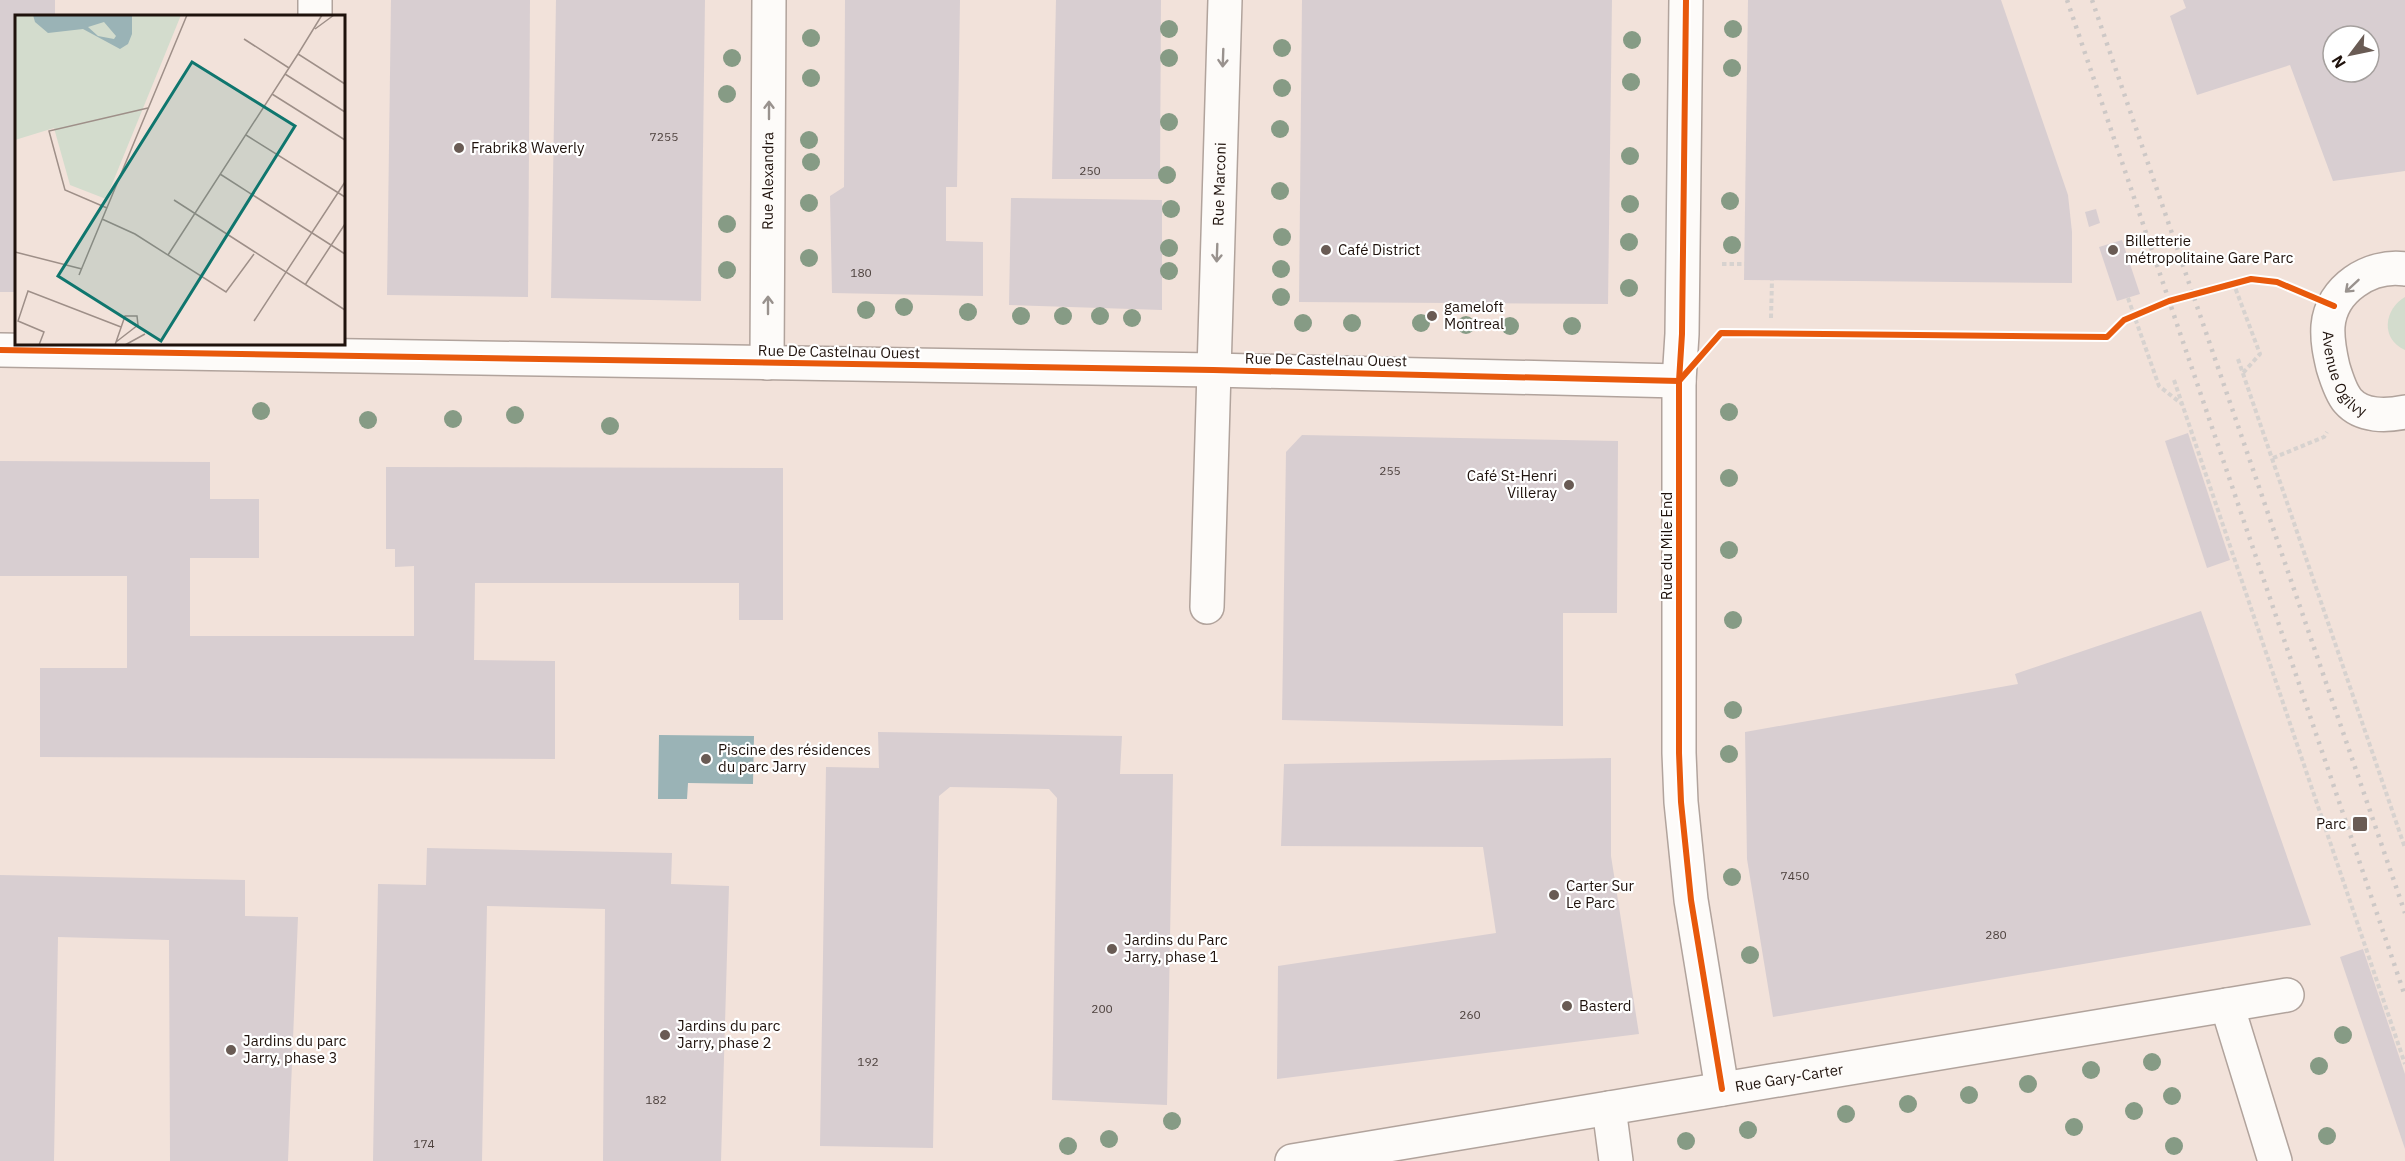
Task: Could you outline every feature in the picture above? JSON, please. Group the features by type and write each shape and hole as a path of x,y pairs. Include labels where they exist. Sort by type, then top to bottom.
{"street":[{"name":"Rue Alexandra","path":"767,363 769,0"},
{"name":"Rue Marconi","path":"1207,607 1225,0"},
{"name":"Rue du Mile End","path":"1686,0 1682,334 1679,381 1678,753 1691,900 1722,1089"},
{"name":"Avenue Ogilvy","path":"2405,269 2395,268 2370,273 2351,283 2334,306 2328,324 2328,348 2336,376 2349,402 2368,413 2389,416 2405,412"},
{"name":"Rue De Castelnau Ouest","path":"0,350 315,350 767,363 1213,370 1679,381"},
{"name":"Rue Gary-Carter","path":"1292,1161 2287,994"},
{"path":"2227,1005 2276,1161"},
{"path":"1609,1108 1616,1161"}],"path":[{"path":"1721,264 1745,264"},
{"path":"1771,318 1772,280"},
{"path":"2224,285 2242,281"},
{"path":"2233,282 2260,354 2243,373"},
{"path":"2128,298 2159,386 2182,404"},
{"path":"2124,320 2144,312"},
{"path":"2238,359 2405,848"},
{"path":"2174,380 2405,1064"},
{"path":"2273,458 2324,437 2349,402"}],"green space":[{"path":"2405,297 2405,350 2392,339 2388,332 2388,324 2393,309"}],"water":[{"name":"Piscine des résidences du parc Jarry","path":"659,735 754,736 753,784 688,783 687,799 658,799"}],"building":[{"path":"0,0 55,0 55,15 15,15 15,292 0,292"},
{"name":"Frabrik8 Waverly","path":"391,0 530,0 528,297 387,295"},
{"path":"556,0 705,0 701,301 551,298"},
{"path":"845,0 960,0 957,187 946,187 946,241 983,242 983,296 832,293 830,196 844,187"},
{"path":"1056,0 1161,0 1160,179 1052,179"},
{"path":"1302,0 1612,0 1608,304 1299,302"},
{"path":"1748,0 2001,0 2068,195 2072,232 2072,283 1744,280"},
{"path":"2183,0 2405,0 2405,171 2333,181 2290,65 2197,95 2170,16 2186,8"},
{"path":"1011,198 1162,200 1162,310 1009,305"},
{"path":"2096,209 2100,223 2089,227 2085,212"},
{"path":"2122,240 2140,294 2117,301 2099,247"},
{"path":"2188,433 2230,560 2207,568 2165,441"},
{"path":"1302,435 1618,441 1617,613 1563,613 1563,726 1282,720 1286,452"},
{"path":"0,461 210,462 210,499 259,499 259,558 190,558 190,636 414,636 414,566 395,567 395,549 386,549 386,467 783,468 783,620 739,620 739,583 475,583 474,660 555,661 555,759 40,757 40,668 127,668 127,576 0,576"},
{"path":"2201,611 2311,925 1773,1017 1747,859 1745,732 2018,684 2015,674"},
{"name":"Jardins du Parc Jarry, phase 1","path":"878,732 1122,736 1120,774 1173,774 1167,1105 1052,1100 1057,798 1049,789 950,787 939,796 933,1148 820,1146 826,767 879,768"},
{"name":"Carter Sur Le Parc","path":"1611,758 1611,856 1639,1034 1277,1079 1278,966 1496,933 1483,847 1281,846 1284,764"},
{"name":"Jardins du parc Jarry, phase 2","path":"427,848 672,853 671,884 729,886 721,1161 603,1161 605,909 487,906 482,1161 373,1161 378,884 426,885"},
{"name":"Jardins du parc Jarry, phase 3","path":"0,875 245,880 245,916 298,917 288,1161 170,1161 169,940 58,937 54,1161 0,1161"},
{"path":"2363,949 2405,1074 2405,1149 2340,957"}],"railway":[{"path":"2067,0 2405,996"},
{"path":"2092,0 2405,913"}],"cycle path":[{"path":"1686,0 1682,334 1679,381 1679,753 1681,802 1691,900 1722,1089"},
{"path":"0,350 1213,370 1679,381 1721,333 2107,337 2124,320 2169,301 2251,279 2277,282 2334,306"}],"place":[{"name":"Frabrik8 Waverly","path":"459,148"},
{"name":"Café District","path":"1326,250"},
{"name":"Billetterie métropolitaine Gare Parc","path":"2113,250"},
{"name":"gameloft Montreal","path":"1432,316"},
{"name":"Café St-Henri Villeray","path":"1569,485"},
{"name":"Piscine des résidences du parc Jarry","path":"706,759"},
{"name":"Parc","path":"2360,824"},
{"name":"Carter Sur Le Parc","path":"1554,895"},
{"name":"Jardins du Parc Jarry, phase 1","path":"1112,949"},
{"name":"Basterd","path":"1567,1006"},
{"name":"Jardins du parc Jarry, phase 2","path":"665,1035"},
{"name":"Jardins du parc Jarry, phase 3","path":"231,1050"}]}
